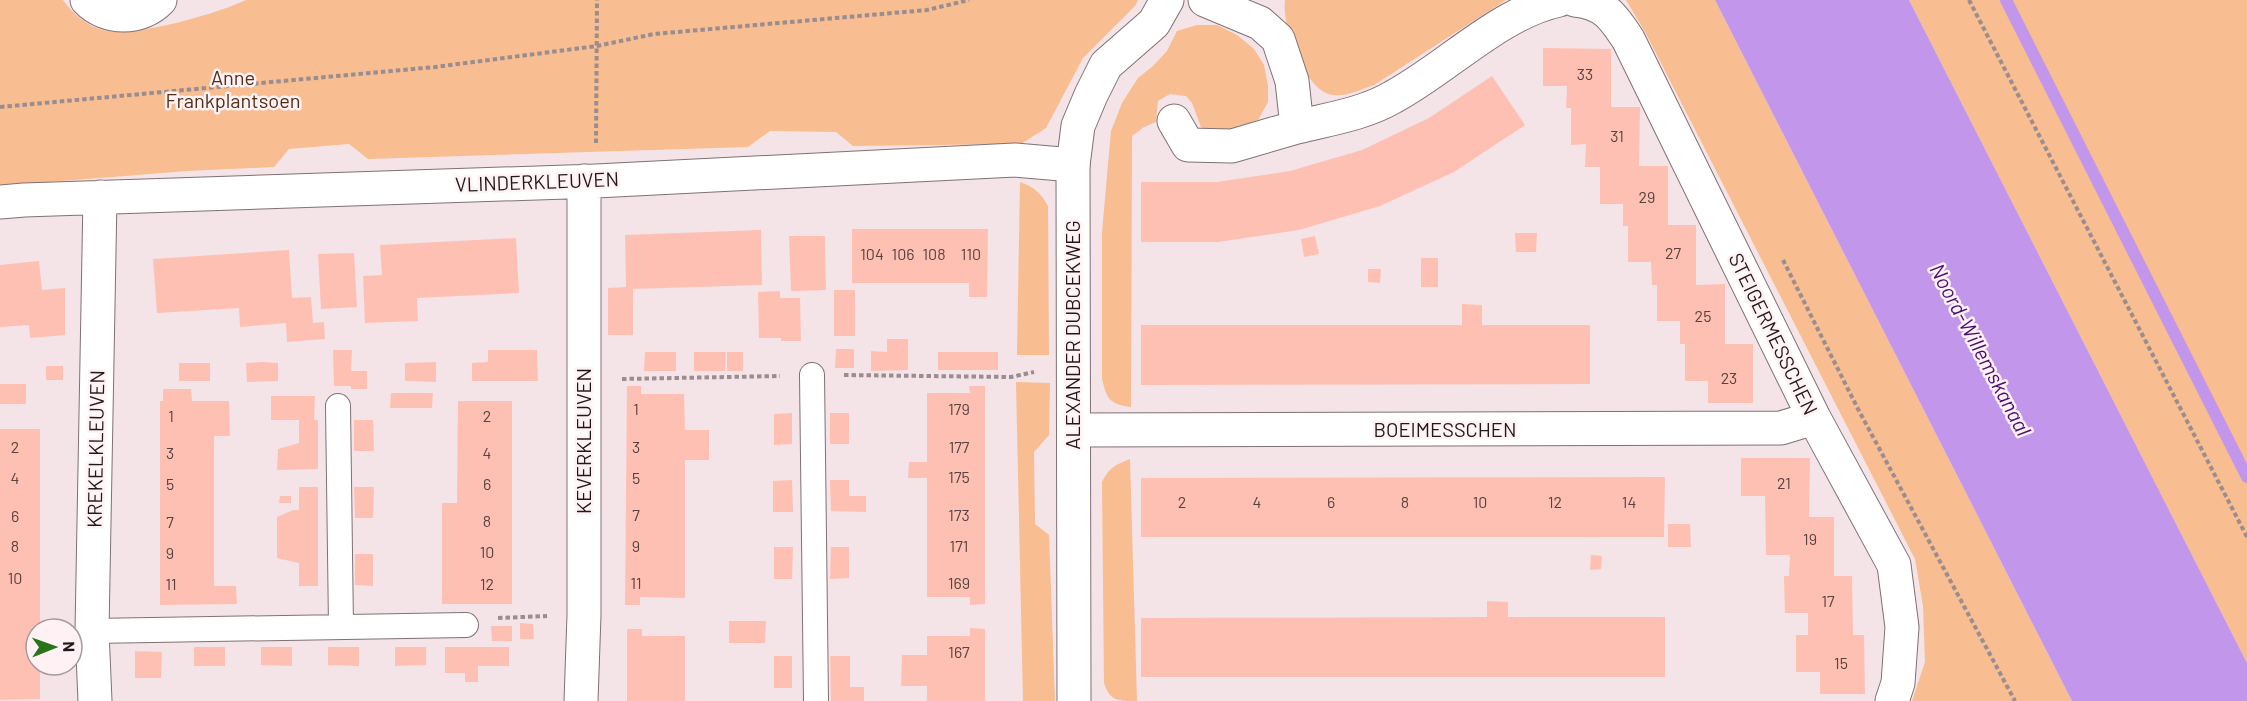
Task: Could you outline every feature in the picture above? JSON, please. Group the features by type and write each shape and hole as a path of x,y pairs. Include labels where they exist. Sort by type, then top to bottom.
{"street":[{"path":"87,0 108,13 126,15 143,12 160,0"},
{"name":"ALEXANDER DUBCEKWEG","path":"1074,701 1073,165 1078,126 1106,65 1154,23 1167,0"},
{"path":"1205,0 1260,23 1278,39 1292,81 1297,127"},
{"path":"1174,121 1188,145 1232,146 1367,110 1394,97 1511,20 1539,4 1559,0"},
{"name":"STEIGERMESSCHEN","path":"1575,0 1592,1 1613,16 1628,39 1814,418 1894,565 1902,627 1898,684 1892,701"},
{"name":"VLINDERKLEUVEN","path":"0,202 590,181 1015,160 1073,165"},
{"name":"KEVERKLEUVEN","path":"581,701 590,181"},
{"name":"KREKELKLEUVEN","path":"95,701 92,631 100,197"},
{"name":"BOEIMESSCHEN","path":"1074,430 1781,428 1814,418"}],"lane":[{"path":"812,375 816,701"},
{"path":"338,406 341,626"},
{"path":"92,631 466,625"}],"path":[{"path":"590,181 597,0"},
{"path":"0,107 435,67 597,46 654,34 927,10 969,0"},
{"path":"1969,0 2247,537"},
{"path":"1778,252 1858,409 2015,701"},
{"path":"466,625 491,618 584,615"}],"green space":[{"name":"Anne Frankplantsoen","path":"0,0 63,0 75,14 91,25 117,32 175,23 215,12 246,0 1138,0 1135,6 1083,58 1046,128 1021,144 853,146 836,132 770,131 748,147 368,159 349,144 289,149 274,167 187,171 0,186"},
{"path":"1285,0 1506,0 1374,85 1343,95 1333,95 1323,91 1314,83 1297,56 1287,25"},
{"path":"1626,0 1715,0 2072,701 1912,701 1925,662 1923,606 1915,559 1645,32"},
{"path":"1909,0 2247,0 2247,663"},
{"path":"1197,25 1217,25 1237,35 1254,49 1264,65 1268,102 1258,120 1230,132 1212,133 1201,127 1192,103 1186,96 1170,94 1158,101 1156,122 1132,136 1131,407 1124,406 1110,399 1102,379 1102,232 1111,131 1122,103 1138,78 1167,51 1177,31"},
{"path":"1020,182 1037,191 1048,206 1049,355 1017,355"},
{"path":"1016,382 1050,383 1049,435 1034,452 1035,524 1049,535 1055,701 1023,701"},
{"path":"1130,459 1137,701 1115,699 1104,683 1102,482 1113,467"}],"water":[{"name":"Noord-Willemskanaal","path":"1715,0 1909,0 2247,663 2247,701 2072,701"}],"building":[{"path":"1543,48 1611,49 1611,107 1640,107 1639,166 1668,166 1668,225 1696,225 1696,285 1725,284 1725,344 1753,344 1753,403 1708,403 1708,381 1685,381 1685,344 1680,344 1680,321 1657,321 1657,285 1652,285 1651,262 1628,262 1628,226 1623,226 1623,204 1600,204 1600,167 1585,167 1586,144 1571,145 1571,108 1566,108 1567,86 1543,86"},
{"path":"1492,76 1525,125 1454,172 1380,206 1299,230 1218,242 1141,242 1141,182 1217,182 1290,171 1362,150 1429,118"},
{"path":"852,229 988,229 987,297 969,297 969,283 852,283"},
{"path":"761,230 762,285 633,289 633,335 608,335 608,288 626,287 625,235"},
{"path":"1515,233 1537,233 1536,252 1516,252"},
{"path":"789,236 825,236 826,290 791,291"},
{"path":"1315,236 1319,254 1304,257 1301,239"},
{"path":"516,238 519,293 417,298 418,321 365,323 363,276 382,275 380,245"},
{"path":"289,250 292,298 311,297 313,323 324,322 325,339 287,342 286,323 240,327 239,308 157,313 153,259"},
{"path":"354,253 357,307 321,309 318,254"},
{"path":"1421,258 1438,258 1438,287 1421,287"},
{"path":"39,261 42,290 65,288 65,335 30,338 29,325 0,327 0,265"},
{"path":"1368,269 1381,269 1380,283 1368,282"},
{"path":"834,290 855,290 855,336 834,336"},
{"path":"780,291 780,298 800,298 801,341 759,338 758,292"},
{"path":"1462,304 1482,305 1482,325 1590,325 1590,384 1141,385 1141,325 1462,325"},
{"path":"887,339 908,339 908,370 871,371 871,351 887,352"},
{"path":"836,349 854,349 854,368 835,368"},
{"path":"333,350 352,350 351,371 367,371 367,389 334,386"},
{"path":"488,350 537,350 538,381 472,381 472,363 488,362"},
{"path":"645,352 676,352 676,371 644,371"},
{"path":"694,352 726,352 725,371 694,371"},
{"path":"727,352 743,352 743,371 727,371"},
{"path":"938,352 998,352 998,370 938,370"},
{"path":"436,362 436,382 405,381 405,363"},
{"path":"179,363 210,363 210,381 179,381"},
{"path":"246,363 278,363 278,381 247,382"},
{"path":"46,366 63,366 63,380 46,380"},
{"path":"0,384 26,384 26,404 0,404"},
{"path":"627,386 641,386 641,394 684,394 685,430 709,430 709,460 685,460 685,598 640,597 640,605 625,605"},
{"path":"969,386 985,386 985,604 970,605 970,597 927,597 927,478 908,478 909,462 927,462 927,393 970,393"},
{"path":"163,389 191,389 192,401 229,401 230,436 214,436 214,586 236,586 237,604 160,605 160,401 163,401"},
{"path":"391,393 433,393 432,408 390,408"},
{"path":"271,396 315,396 314,420 318,420 318,469 277,470 278,449 299,443 299,420 271,420"},
{"path":"458,401 512,401 512,604 442,604 442,503 457,503"},
{"path":"792,413 792,444 774,445 774,414"},
{"path":"830,413 849,413 849,444 830,444"},
{"path":"354,420 373,420 374,451 354,451"},
{"path":"0,429 40,429 40,617 24,617 24,677 40,677 40,699 0,700"},
{"path":"1741,458 1810,458 1809,517 1834,517 1834,576 1852,576 1853,635 1864,635 1865,694 1820,694 1820,672 1796,672 1796,635 1808,635 1808,613 1785,613 1784,576 1789,576 1790,555 1766,555 1765,496 1741,496"},
{"path":"1665,477 1664,537 1141,537 1141,478"},
{"path":"792,480 793,512 773,512 773,481"},
{"path":"830,480 849,480 849,496 866,496 866,512 831,511"},
{"path":"299,487 318,487 318,586 299,586 299,563 277,558 277,517 293,510 299,510"},
{"path":"354,487 374,487 373,518 355,518"},
{"path":"280,496 291,496 291,503 279,503"},
{"path":"1668,524 1690,524 1691,547 1668,547"},
{"path":"774,547 793,547 792,579 774,579"},
{"path":"831,547 849,547 849,578 830,579"},
{"path":"355,554 373,554 373,586 355,585"},
{"path":"1591,555 1602,556 1601,569 1590,570"},
{"path":"1487,601 1508,602 1508,617 1665,617 1665,677 1141,677 1141,618 1487,617"},
{"path":"729,621 766,621 765,643 729,643"},
{"path":"520,623 533,624 534,639 520,639"},
{"path":"491,626 512,626 512,641 492,641"},
{"path":"970,628 985,629 985,701 927,701 927,686 901,686 902,655 927,655 927,636 970,636"},
{"path":"627,629 642,629 642,636 685,636 685,701 627,701"},
{"path":"194,647 225,647 225,666 194,666"},
{"path":"261,647 292,647 292,666 261,665"},
{"path":"328,647 359,647 359,666 328,665"},
{"path":"395,647 426,647 426,665 395,666"},
{"path":"445,647 509,647 509,666 478,666 478,682 465,682 465,673 445,673"},
{"path":"135,651 162,652 161,678 135,678"},
{"path":"774,656 792,656 792,688 774,688"},
{"path":"830,656 850,656 850,687 864,687 864,701 831,701"}],"waterway":[{"path":"2006,0 2247,477"}]}
